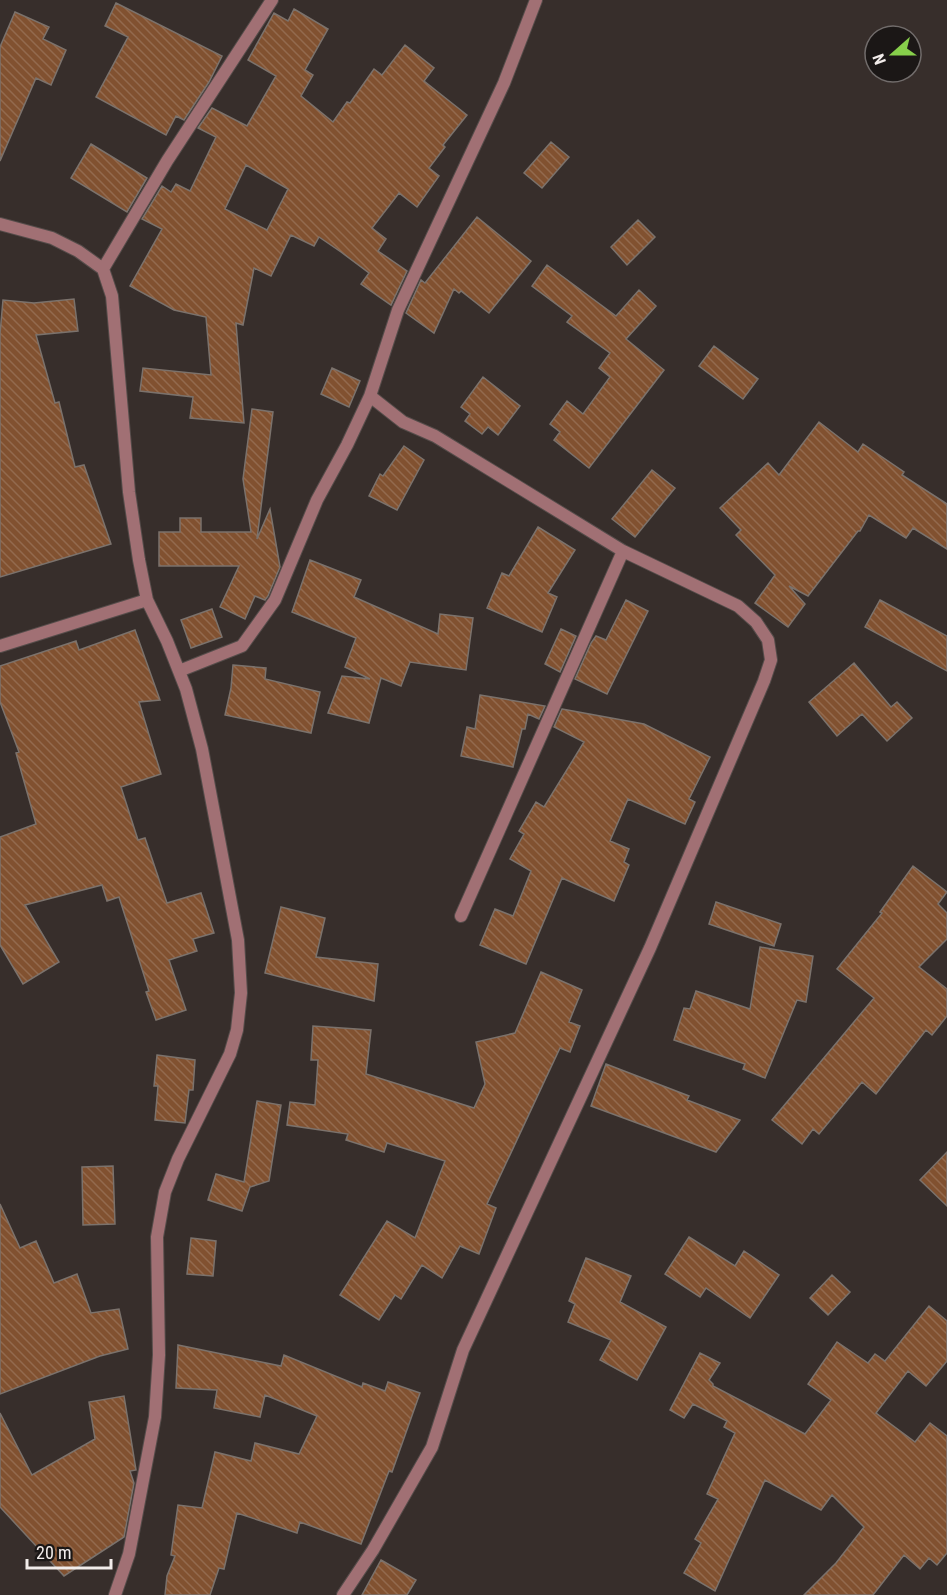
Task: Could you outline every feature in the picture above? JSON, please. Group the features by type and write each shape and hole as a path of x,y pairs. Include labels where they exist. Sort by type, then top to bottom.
{"street":[{"path":"103,269 167,161 272,0"},
{"path":"179,671 242,646 275,600 317,500 370,396 398,310 504,83 536,0"},
{"path":"0,224 52,238 78,251 103,269 112,296 129,492 139,560 147,600 186,689 202,749 238,940 241,993 237,1030 230,1054 178,1159 165,1192 157,1237 159,1355 155,1417 129,1554 115,1595"},
{"path":"342,1595 373,1550 432,1447 463,1350 650,948 771,660 768,640 756,622 738,606 623,551 435,436 402,422 370,396"},
{"path":"461,916 623,551"},
{"path":"0,646 147,600"}],"building":[{"path":"116,3 222,56 209,82 184,120 176,116 166,135 96,97 128,37 105,26"},
{"path":"294,9 328,29 305,70 313,75 301,96 333,122 347,102 350,103 374,69 382,75 405,45 434,68 424,81 467,115 443,145 445,147 429,168 439,176 417,207 399,193 372,228 386,239 378,251 407,271 391,305 361,284 369,273 341,252 319,237 314,246 291,235 271,276 254,268 243,325 236,323 244,423 190,418 193,397 140,391 143,368 211,375 206,317 174,310 130,286 162,229 142,219 162,186 171,192 176,184 190,191 216,137 198,128 212,108 247,126 276,76 248,60 274,13 288,21","holes":["246,165 288,189 267,230 225,209"]},
{"path":"15,12 49,27 43,39 66,50 51,85 36,78 0,161 0,47"},
{"path":"551,142 569,157 542,188 524,173"},
{"path":"91,144 147,178 127,212 71,178"},
{"path":"477,217 531,261 489,313 461,291 459,293 454,289 434,333 406,313 421,280 425,283"},
{"path":"638,220 655,237 627,265 611,247"},
{"path":"547,265 616,316 639,290 656,306 626,339 664,370 589,468 554,440 560,432 550,424 567,401 583,414 610,377 599,368 610,353 567,322 572,316 532,286"},
{"path":"74,299 78,331 36,335 55,403 59,402 75,467 84,465 111,544 0,577 0,334 3,300 34,303"},
{"path":"714,346 758,379 743,399 699,366"},
{"path":"332,368 360,381 349,407 321,394"},
{"path":"483,377 520,406 498,435 488,427 482,434 465,421 470,414 461,407"},
{"path":"252,409 273,412 257,539 270,509 280,567 268,596 265,600 255,596 245,619 220,607 239,566 159,566 159,532 180,532 180,518 201,518 201,532 251,532 243,479"},
{"path":"819,422 858,452 863,444 904,472 902,475 947,504 947,549 913,528 906,538 869,515 860,531 808,596 789,586 805,604 788,627 755,603 775,575 736,535 741,530 720,508 768,463 779,475"},
{"path":"404,446 424,460 397,510 369,496 380,474 383,476"},
{"path":"652,470 675,488 635,537 612,519"},
{"path":"538,527 575,550 548,593 557,597 542,632 487,608 502,573 509,576"},
{"path":"310,560 361,580 354,597 438,634 440,614 473,618 466,670 410,662 401,686 381,678 369,723 328,713 342,676 370,679 345,667 356,638 292,612"},
{"path":"626,600 648,611 607,694 575,679 591,643 596,636 606,640"},
{"path":"880,600 947,636 947,671 865,627"},
{"path":"212,609 222,637 191,648 181,620"},
{"path":"561,629 576,636 560,672 545,664"},
{"path":"135,630 160,700 139,702 161,774 121,787 138,840 145,838 167,903 201,893 214,933 193,939 197,951 169,960 186,1010 156,1020 119,897 107,901 102,885 25,905 59,962 23,984 0,945 0,837 36,824 16,753 19,752 0,702 0,666 76,641 79,650"},
{"path":"854,663 891,707 897,702 912,718 887,741 862,714 837,736 809,702"},
{"path":"233,665 266,668 265,679 320,692 311,733 225,715"},
{"path":"480,695 545,706 539,719 528,714 513,767 461,756 467,727 475,729"},
{"path":"562,709 644,724 710,757 689,799 695,802 685,824 628,799 610,841 629,849 624,862 629,865 614,901 562,878 526,964 480,945 495,909 513,916 531,871 510,859 524,834 519,831 536,802 544,807 584,742 554,727"},
{"path":"913,866 947,892 938,904 947,913 947,939 919,967 947,989 947,1016 932,1035 926,1030 876,1094 862,1082 819,1134 813,1129 802,1144 772,1120 874,998 837,969 882,913 880,912"},
{"path":"716,902 781,924 774,946 709,924"},
{"path":"281,907 325,918 316,957 378,964 374,1001 265,973"},
{"path":"760,947 813,956 806,1002 797,1000 765,1078 743,1069 745,1064 674,1040 684,1008 690,1009 696,991 750,1009"},
{"path":"541,972 582,990 569,1022 580,1026 570,1052 560,1048 487,1204 496,1208 479,1254 460,1246 442,1278 422,1265 401,1299 395,1295 379,1320 340,1295 387,1221 415,1238 445,1161 387,1143 384,1152 346,1140 348,1134 287,1125 290,1102 315,1105 318,1060 311,1060 313,1026 371,1030 366,1074 474,1108 485,1084 476,1042 515,1033"},
{"path":"157,1055 195,1060 193,1090 189,1090 185,1123 155,1120 158,1086 154,1086"},
{"path":"606,1064 689,1096 687,1100 740,1120 716,1152 591,1106"},
{"path":"257,1101 281,1105 269,1181 250,1187 242,1211 208,1200 216,1174 244,1182"},
{"path":"947,1152 947,1206 920,1180"},
{"path":"113,1166 115,1224 83,1225 82,1167"},
{"path":"0,1204 20,1248 36,1241 54,1283 77,1274 91,1313 119,1309 128,1349 100,1356 0,1394"},
{"path":"689,1237 735,1266 744,1251 779,1275 750,1318 706,1288 700,1297 665,1274"},
{"path":"191,1238 216,1241 213,1276 187,1274"},
{"path":"586,1258 631,1276 620,1302 666,1327 637,1380 600,1360 611,1340 568,1322 575,1304 569,1301"},
{"path":"832,1275 850,1292 828,1315 810,1298"},
{"path":"929,1306 947,1321 947,1361 926,1386 908,1371 876,1413 915,1442 930,1423 947,1436 947,1553 937,1565 929,1558 920,1569 904,1555 873,1595 804,1595 836,1563 864,1527 832,1495 821,1510 765,1480 715,1591 684,1573 701,1543 695,1539 718,1499 707,1494 735,1433 724,1427 727,1421 693,1404 684,1418 670,1410 700,1353 720,1363 709,1380 713,1386 805,1434 831,1400 808,1384 837,1342 868,1363 875,1354 885,1361"},
{"path":"178,1345 281,1366 284,1355 362,1387 363,1383 385,1391 388,1382 420,1393 392,1472 389,1471 361,1544 300,1522 297,1533 237,1513 224,1569 219,1568 210,1595 165,1595 167,1576 175,1556 171,1555 178,1505 202,1508 215,1452 251,1461 255,1443 299,1454 317,1416 265,1395 260,1417 214,1408 217,1390 176,1388"},
{"path":"124,1396 136,1470 130,1471 134,1483 124,1537 64,1576 0,1507 0,1413 32,1475 95,1439 89,1402"},
{"path":"381,1560 416,1580 407,1595 362,1595"}]}
